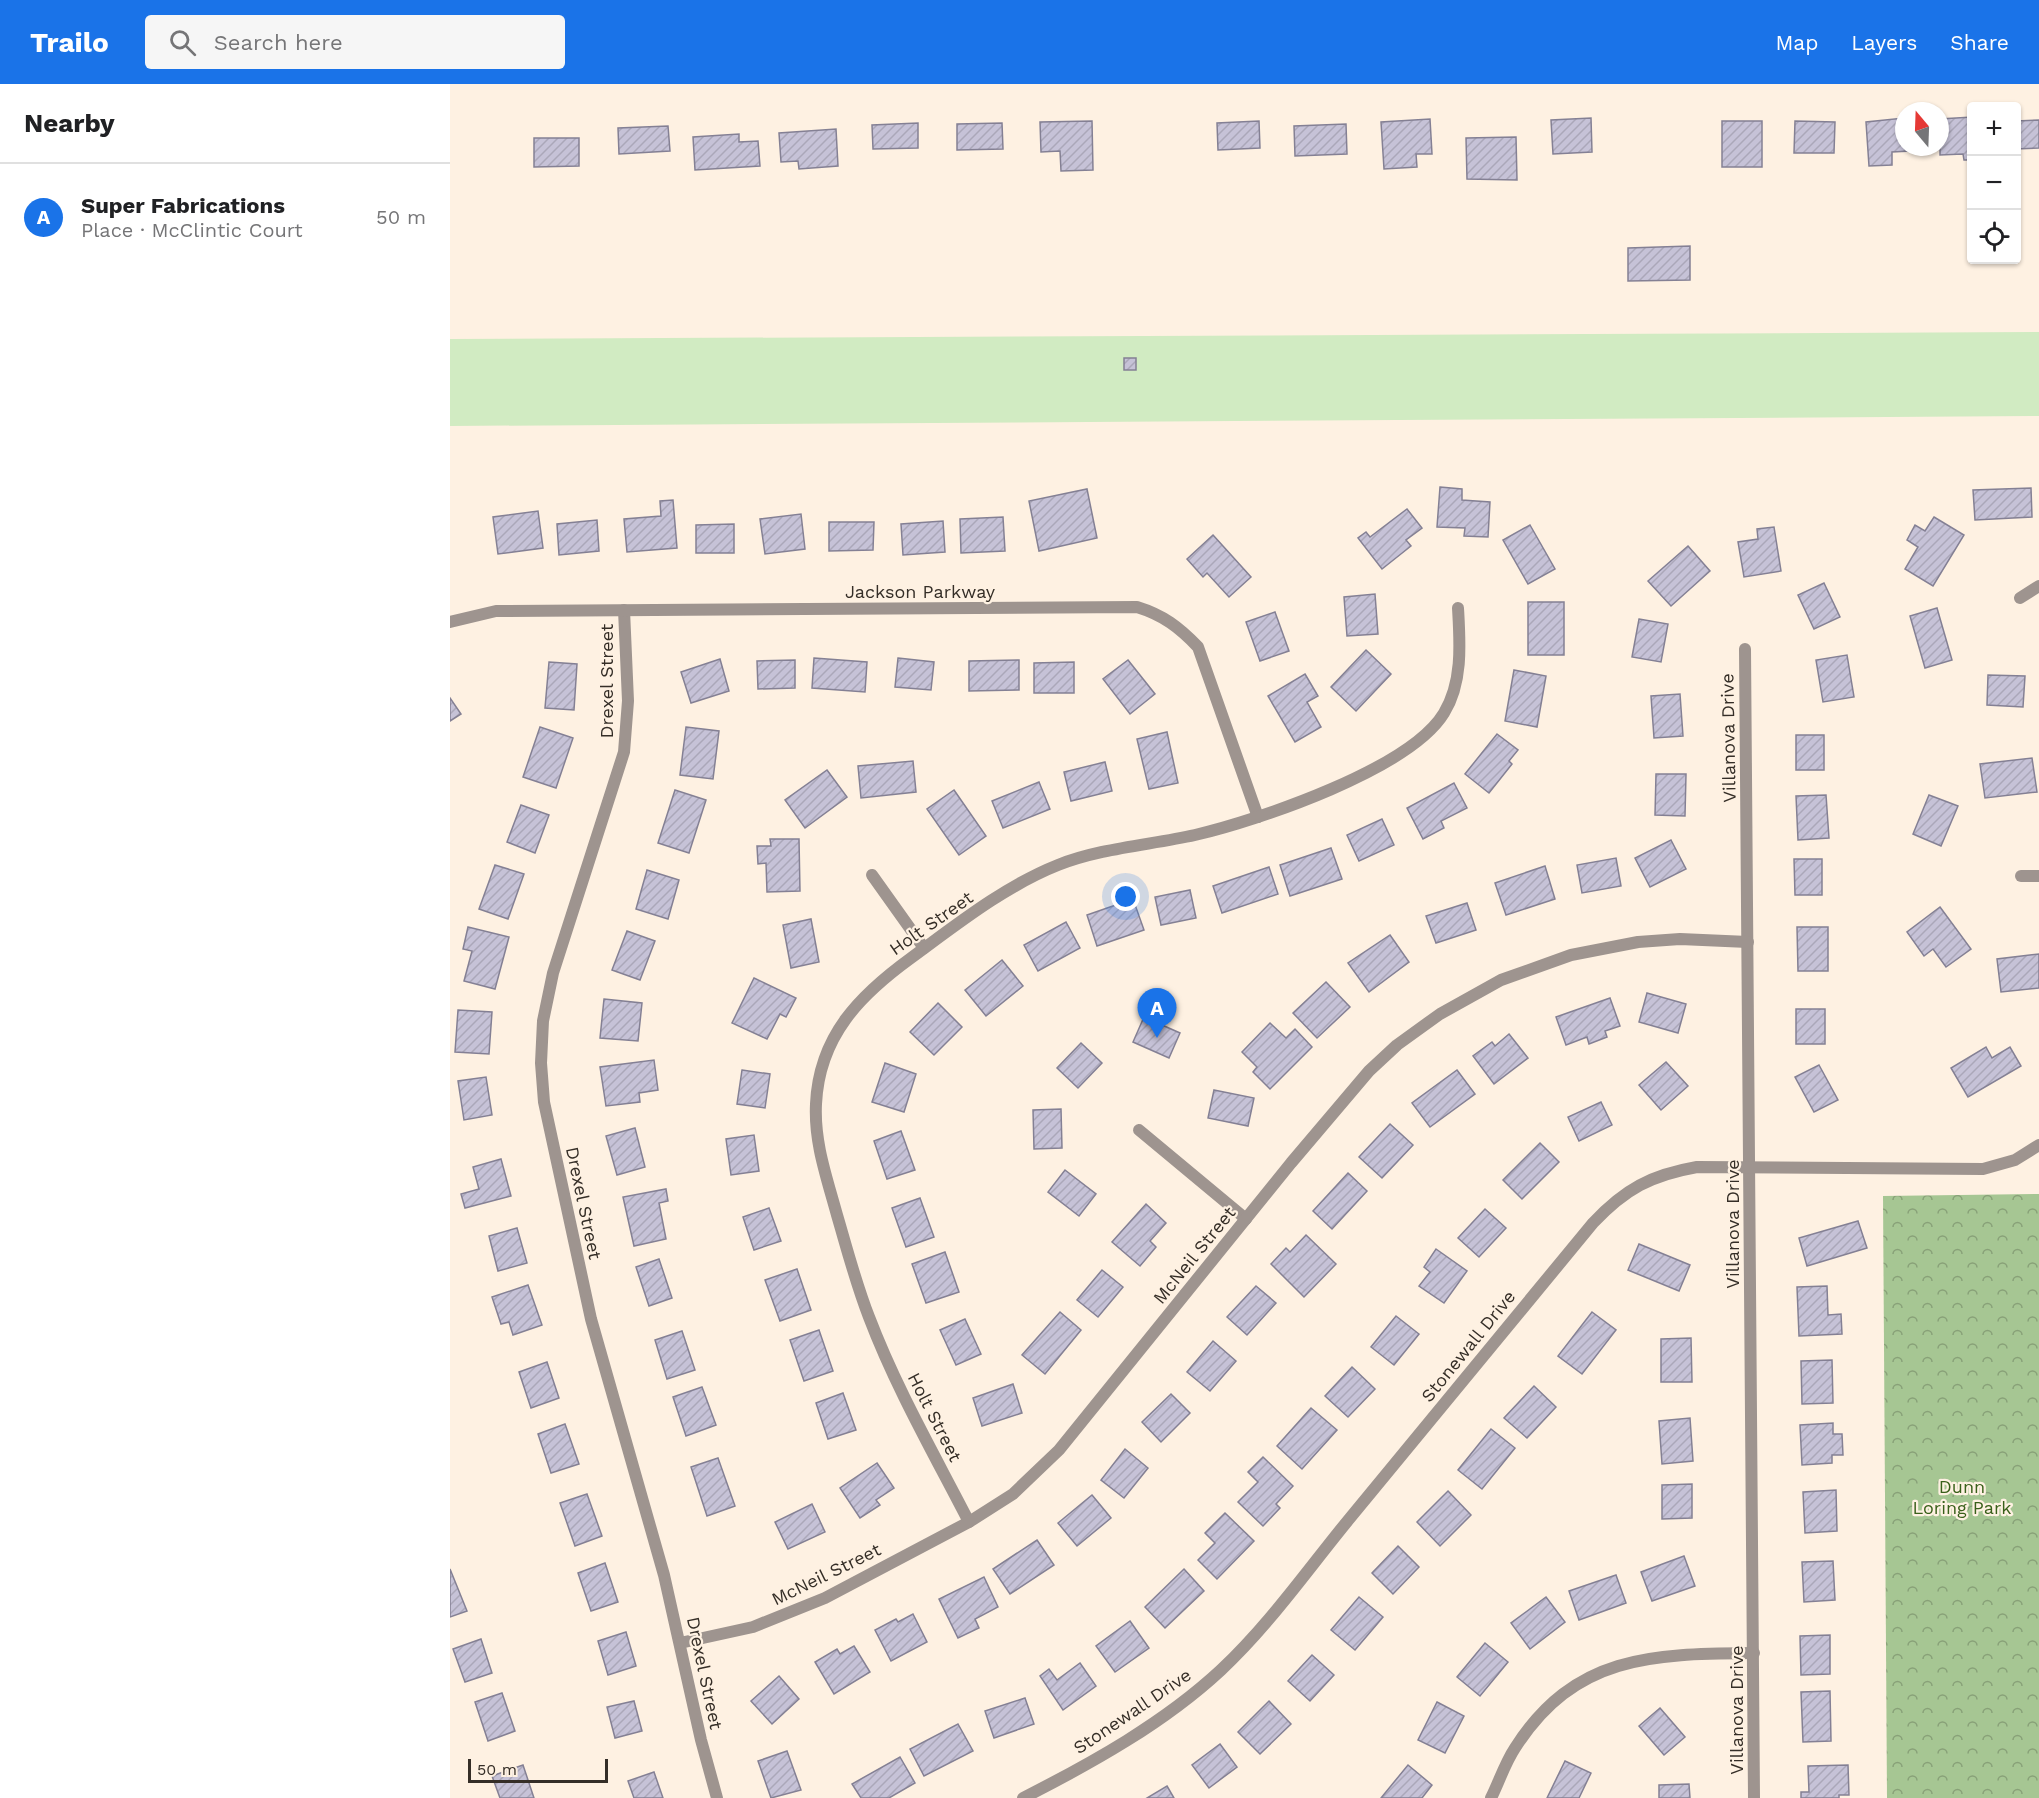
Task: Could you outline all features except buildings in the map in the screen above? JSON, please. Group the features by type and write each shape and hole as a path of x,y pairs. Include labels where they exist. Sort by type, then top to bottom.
{"street":[{"path":"2020,598 2039,586"},
{"name":"Jackson Parkway","path":"450,622 496,611 1137,608 1158,614 1179,627 1198,647 1258,817"},
{"name":"Holt Street","path":"969,1522 900,1390 870,1319 817,1146 818,1086 825,1058 838,1029 863,997 924,948 1012,889 1056,866 1084,857 1195,835 1258,817 1342,783 1393,757 1430,732 1445,711 1456,683 1460,646 1458,608"},
{"name":"Drexel Street","path":"624,610 628,700 624,752 553,973 543,1021 541,1063 548,1126 591,1319 664,1575 701,1740 717,1798"},
{"name":"Villanova Drive","path":"1745,649 1754,1798"},
{"path":"872,875 924,948"},
{"path":"2021,876 2039,876"},
{"name":"McNeil Street","path":"680,1643 753,1627 793,1612 969,1522 1013,1494 1059,1450 1369,1071 1397,1045 1440,1014 1501,980 1570,955 1638,942 1680,939 1748,942"},
{"path":"1139,1130 1246,1219"},
{"name":"Stonewall Drive","path":"1023,1798 1120,1744 1175,1707 1243,1648 1294,1591 1348,1520 1612,1203 1636,1185 1670,1172 1697,1167 1983,1168 2015,1160 2039,1145"},
{"path":"1491,1798 1514,1749 1537,1718 1583,1681 1619,1664 1662,1655 1754,1653"}],"green space":[{"path":"2039,332 2039,416 450,426 450,339"},
{"name":"Dunn Loring Park","path":"2039,1194 2039,1798 1887,1798 1883,1196"}],"place":[{"name":"Super Fabrications","path":"1157,1038"}]}
